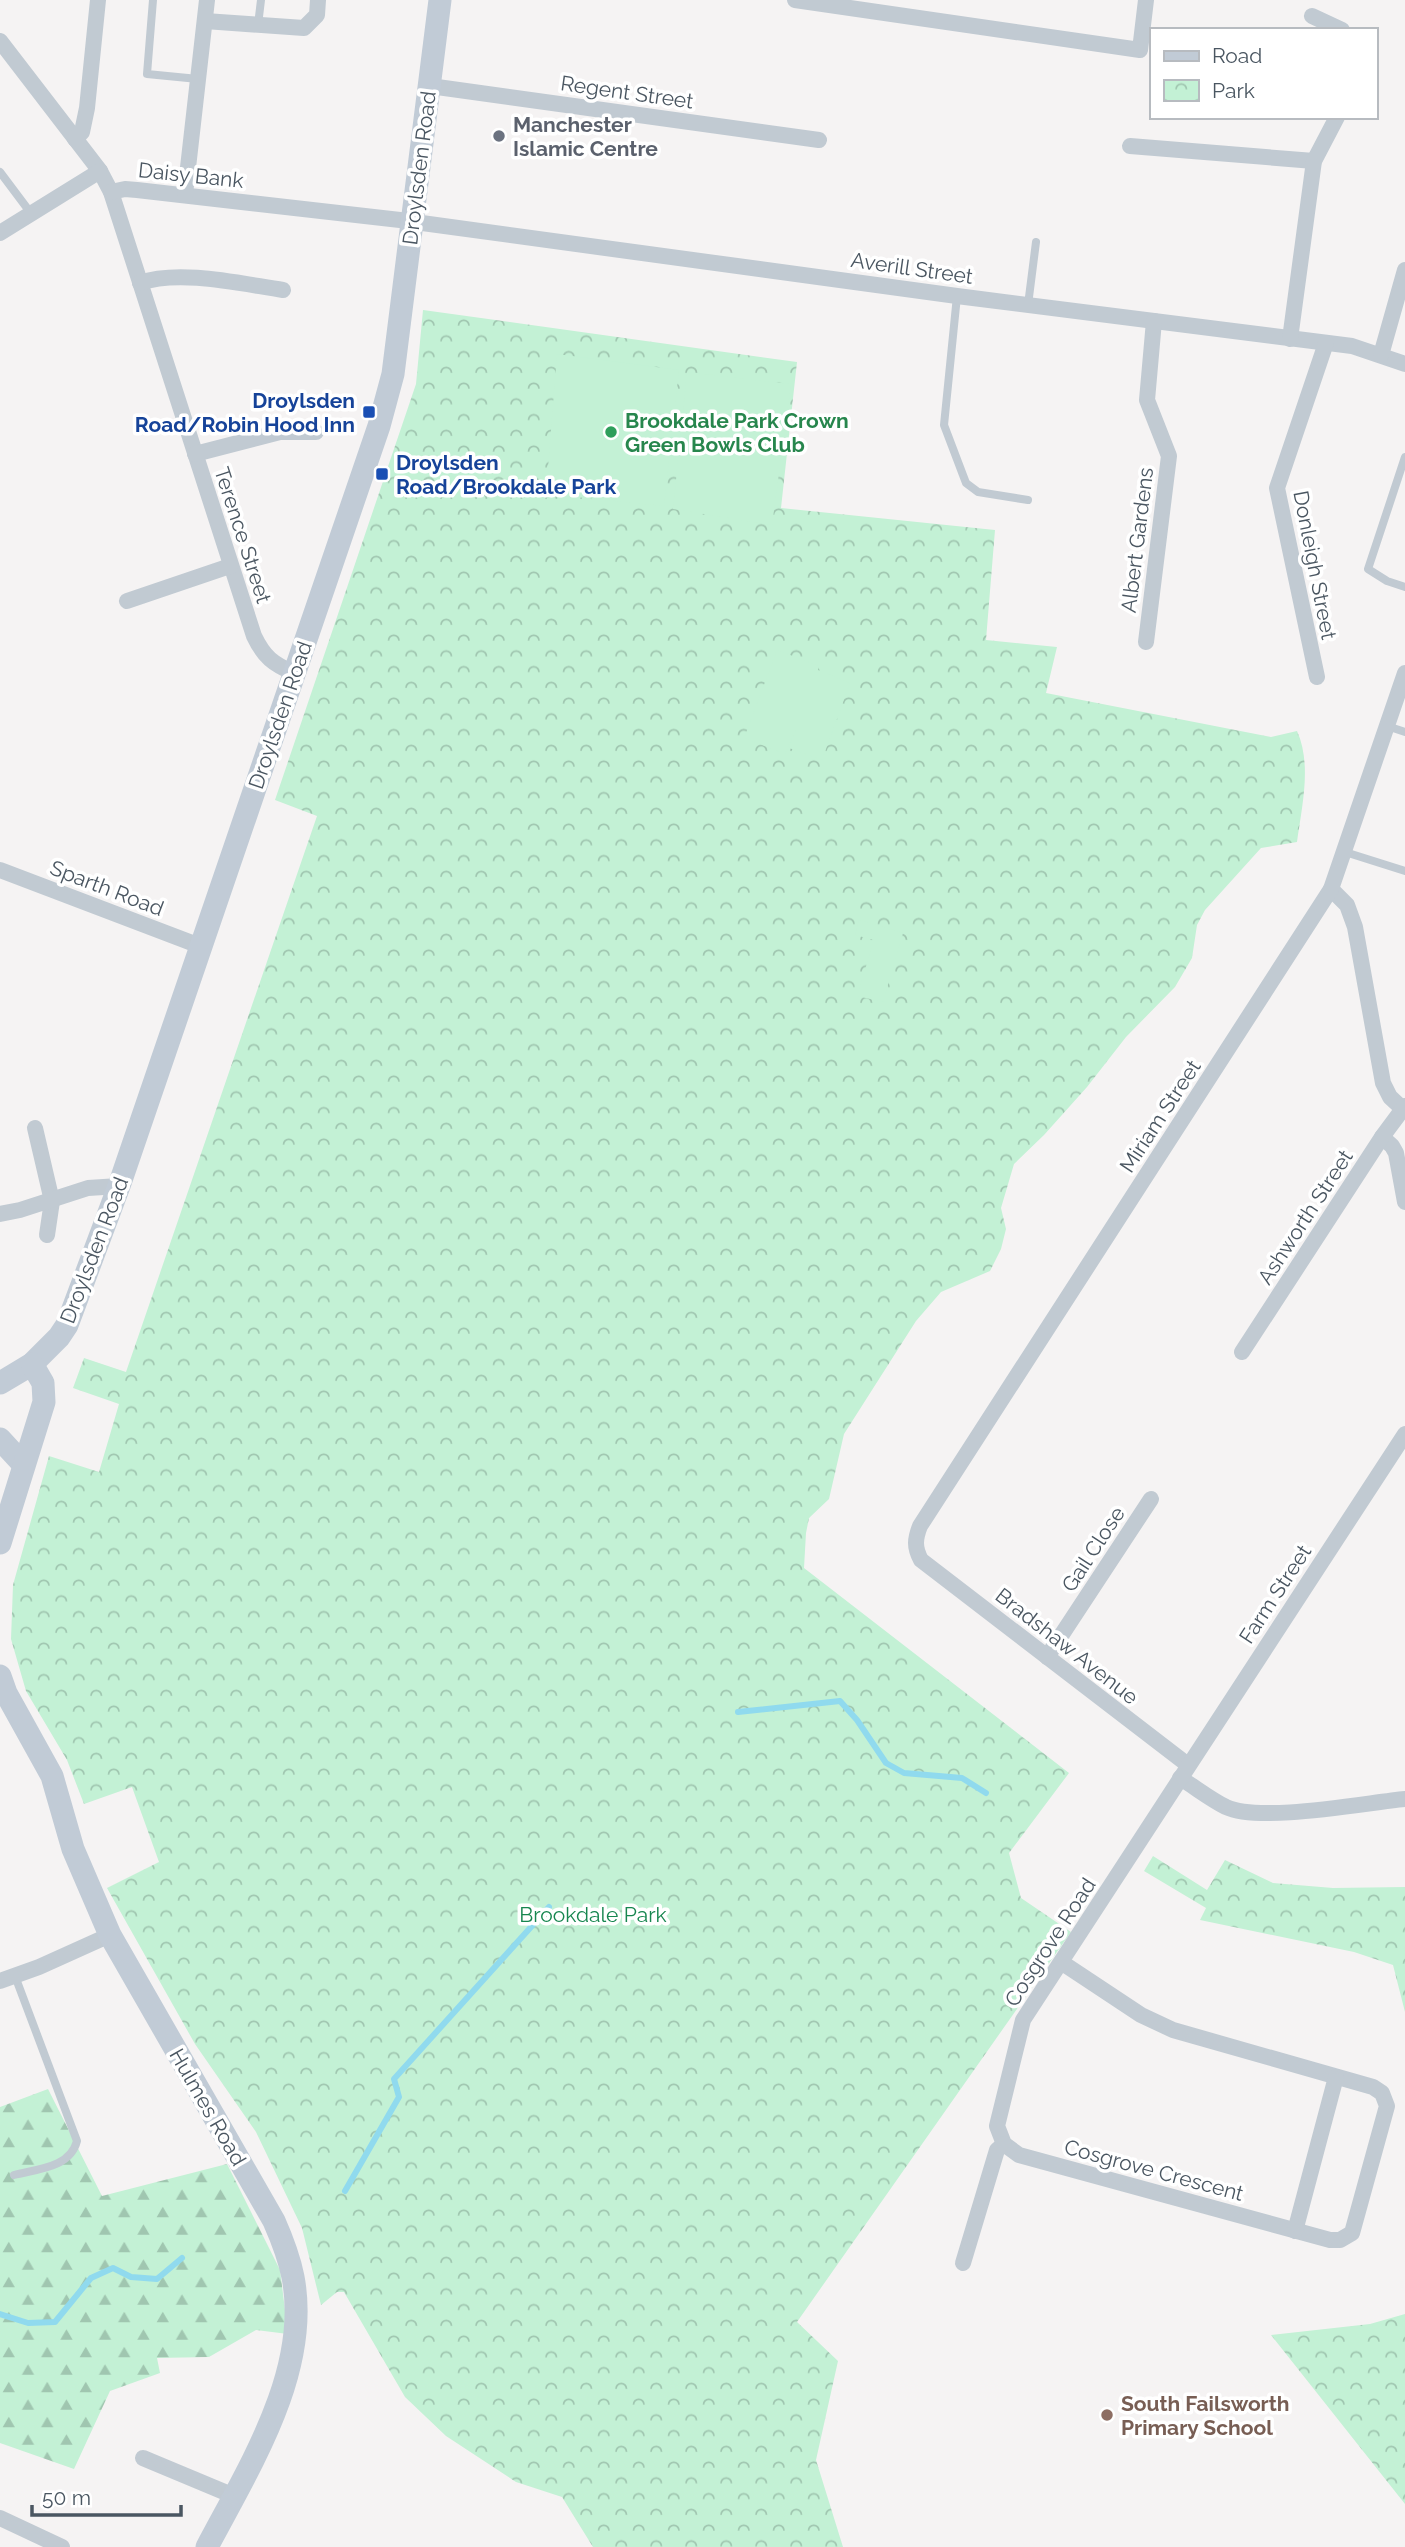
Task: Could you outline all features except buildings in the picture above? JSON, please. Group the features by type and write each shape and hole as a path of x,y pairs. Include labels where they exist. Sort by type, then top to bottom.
{"street":[{"path":"75,139 82,132 87,108 98,0"},
{"path":"185,194 207,0"},
{"path":"205,21 304,28 317,15 318,0"},
{"name":"Droylsden Road","path":"0,1383 32,1364 67,1325 119,1185 379,426 390,387 440,0"},
{"path":"795,0 1140,50 1146,0"},
{"path":"1312,16 1338,28"},
{"name":"Daisy Bank","path":"0,41 100,171 111,192 125,189 185,194 412,221"},
{"name":"Regent Street","path":"430,86 819,140"},
{"path":"1290,338 1314,161 1336,119"},
{"path":"1130,146 1314,161"},
{"path":"0,233 100,171"},
{"name":"Terence Street","path":"111,192 230,566 260,648 272,664 294,673"},
{"name":"Averill Street","path":"412,221 957,296 1352,346 1405,364"},
{"path":"1381,355 1405,270"},
{"path":"140,283 162,277 184,277 283,289"},
{"name":"Albert Gardens","path":"1146,642 1169,456 1147,400 1154,321"},
{"name":"Donleigh Street","path":"1317,677 1277,488 1326,343"},
{"path":"195,454 280,432 316,432"},
{"path":"127,601 230,566"},
{"name":"Miriam Street","path":"922,1560 916,1550 915,1538 920,1526 1331,889 1405,673"},
{"name":"Sparth Road","path":"0,870 200,946"},
{"path":"1331,889 1347,905 1355,927 1383,1083 1390,1097 1404,1108"},
{"name":"Ashworth Street","path":"1242,1352 1382,1137 1404,1108"},
{"path":"35,1128 52,1201 47,1235"},
{"path":"1382,1137 1396,1153 1405,1202"},
{"path":"0,1214 52,1201 88,1188 119,1185"},
{"path":"0,1543 44,1402 43,1382 32,1364"},
{"name":"Farm Street","path":"1184,1771 1405,1434"},
{"path":"0,1439 23,1464"},
{"name":"Gail Close","path":"1047,1657 1151,1499"},
{"name":"Bradshaw Avenue","path":"922,1560 1047,1657 1228,1808 1253,1814 1278,1813 1405,1799"},
{"name":"Hulmes Road","path":"0,1676 6,1693 52,1776 73,1849 110,1935 274,2221 286,2248 293,2278 296,2312 289,2375 276,2408 207,2547"},
{"name":"Cosgrove Road","path":"1004,2144 997,2126 1023,2020 1184,1771"},
{"path":"8,1978 110,1935"},
{"name":"Cosgrove Crescent","path":"1004,2144 1019,2155 1330,2240 1340,2240 1352,2233 1387,2106 1382,2094 1374,2087 1173,2031 1141,2014 1061,1962"},
{"path":"1295,2231 1336,2077"},
{"path":"963,2263 997,2150 1004,2144"},
{"path":"143,2458 233,2496"},
{"path":"0,2518 62,2547"}],"lane":[{"path":"153,0 147,74 198,79"},
{"path":"258,24 261,0"},
{"path":"0,172 30,212"},
{"path":"1028,305 1037,242"},
{"path":"957,296 944,425 966,483 978,492 1028,500"},
{"path":"1405,457 1368,569 1387,582 1405,587"},
{"path":"1387,726 1405,732"},
{"path":"1345,852 1405,871"},
{"path":"8,1978 78,2141 75,2151 63,2162 14,2175"}],"green space":[{"name":"Brookdale Park","path":"423,310 797,362 781,508 995,530 986,640 1057,647 1046,693 1271,737 1297,731 1302,744 1305,771 1297,842 1261,848 1205,910 1197,925 1192,958 1175,987 1126,1037 1087,1087 1044,1135 1014,1164 1001,1208 1006,1229 1001,1249 990,1271 941,1292 916,1321 844,1434 829,1499 809,1518 804,1568 1069,1773 1009,1853 1021,1898 1071,1932 797,2322 838,2361 816,2460 843,2547 593,2547 562,2497 516,2482 446,2436 405,2397 344,2292 337,2292 321,2305 302,2228 256,2132 195,2044 107,1888 159,1862 132,1787 84,1804 67,1760 26,1691 11,1639 13,1585 49,1456 99,1472 119,1404 73,1388 84,1358 126,1372 317,816 275,800 416,384"},
{"name":"Brookdale Park Crown Green Bowls Club","path":"557,354 679,370 664,506 546,494"},
{"name":"Brookdale Park Crown Green Bowls Club","path":"687,372 791,384 772,525 673,509"},
{"path":"777,650 819,666 818,670 850,683 822,760 789,748 797,726 785,754 744,738"},
{"path":"859,920 903,933 883,1002 857,996 874,940 855,935"},
{"path":"1153,1856 1207,1890 1225,1860 1273,1883 1333,1888 1405,1887 1405,2012 1393,1965 1354,1952 1200,1920 1206,1908 1144,1871"},
{"path":"48,2089 102,2196 227,2164 280,2270 288,2334 256,2330 209,2357 157,2358 160,2373 110,2391 74,2469 0,2443 0,2107"},
{"path":"1405,2314 1405,2504 1271,2335 1370,2324"}],"waterway":[{"path":"738,1712 840,1701 857,1720 886,1763 904,1773 962,1778 986,1793"},
{"path":"345,2191 399,2097 394,2079 549,1907"},
{"path":"0,2314 28,2323 55,2322 91,2278 113,2268 131,2277 157,2279 182,2258"}],"place":[{"name":"Manchester Islamic Centre","path":"499,136"},
{"name":"Droylsden Road/Robin Hood Inn","path":"369,412"},
{"name":"Brookdale Park Crown Green Bowls Club","path":"611,432"},
{"name":"Droylsden Road/Brookdale Park","path":"382,474"},
{"name":"South Failsworth Primary School","path":"1107,2415"}]}
